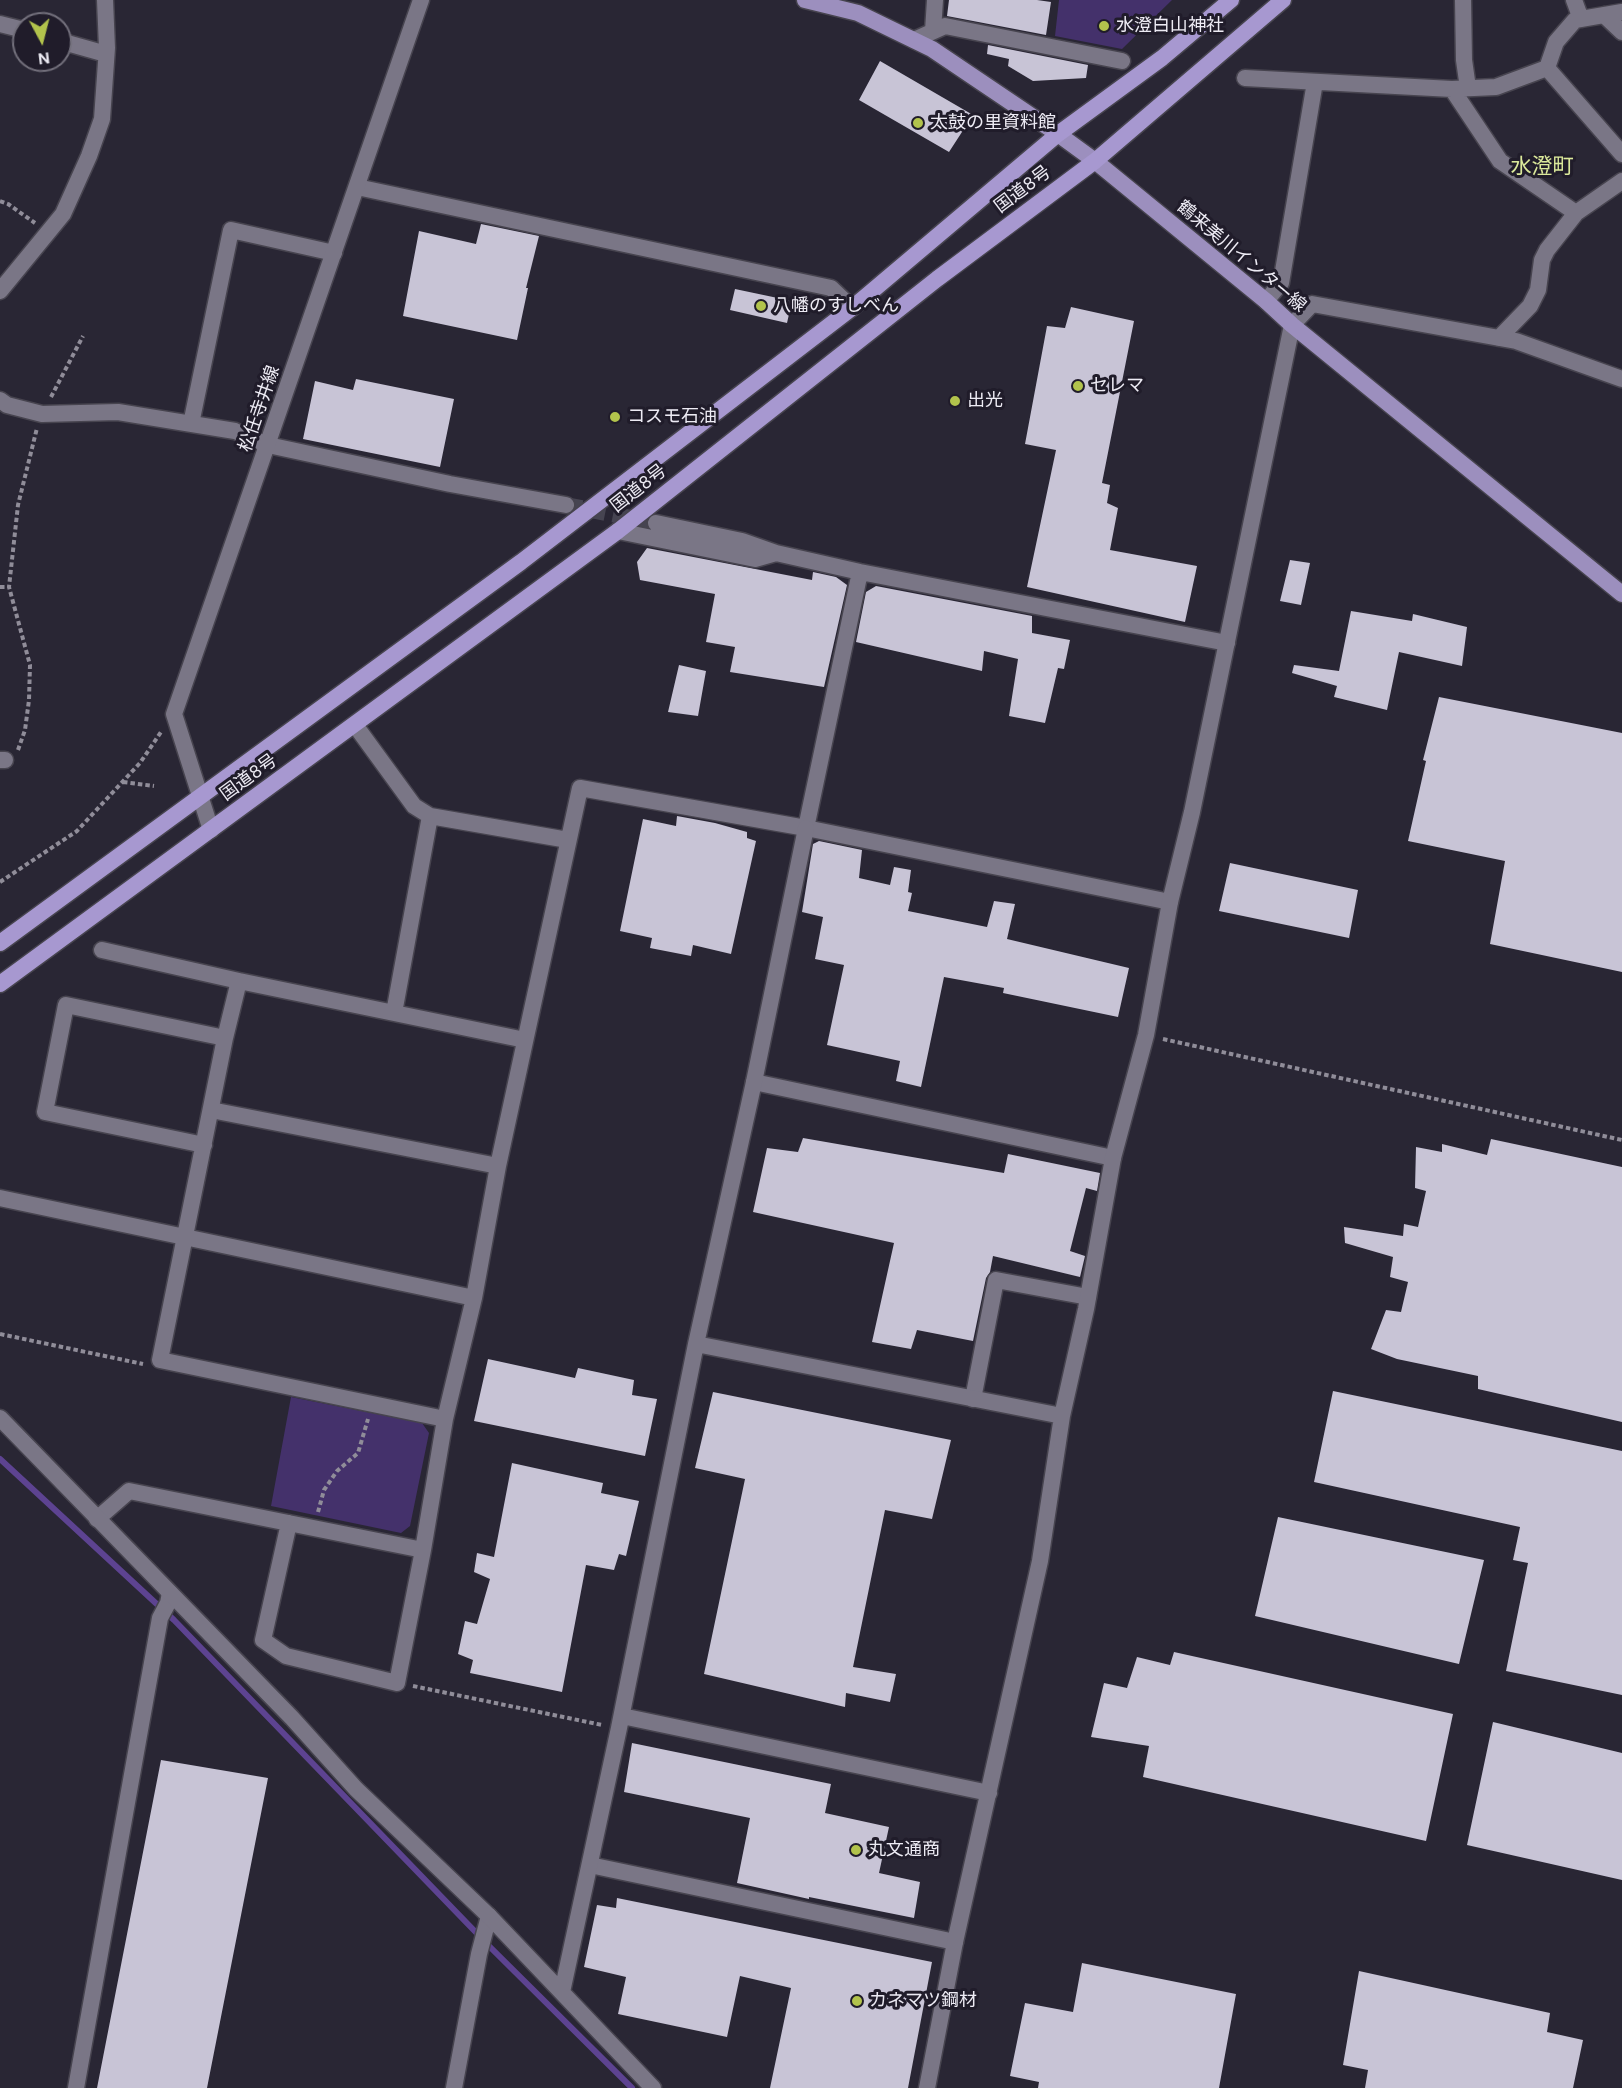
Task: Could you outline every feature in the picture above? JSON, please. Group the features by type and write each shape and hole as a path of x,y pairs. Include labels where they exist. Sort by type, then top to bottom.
{"highway":[{"name":"国道8号","path":"0,943 521,562 852,308 1059,134 1162,58 1232,0"},
{"name":"国道8号","path":"0,984 618,531 937,279 1095,161 1283,0"}],"main road":[{"name":"鶴来美川インター線","path":"805,0 858,13 932,49 1059,134 1095,161 1622,594"}],"street":[{"path":"0,291 63,214 102,119 106,54 105,0"},
{"name":"松任寺井線","path":"174,714 421,0"},
{"path":"933,31 935,0"},
{"path":"1463,0 1464,60 1460,88 1500,161 1576,213"},
{"path":"1574,0 1581,19"},
{"path":"1547,68 1556,42 1575,20 1622,12"},
{"path":"1604,15 1622,32"},
{"path":"914,40 945,26 1122,61"},
{"path":"72,44 106,54"},
{"path":"1245,78 1460,88 1496,87 1547,68"},
{"path":"1547,68 1622,154"},
{"path":"1266,301 1281,283 1315,82"},
{"path":"1499,338 1530,306 1538,290 1542,260 1547,250 1576,213 1622,181"},
{"path":"357,187 831,288 852,308"},
{"path":"191,424 231,230 334,253"},
{"path":"927,2088 955,1941 1040,1561 1062,1416 1088,1297 1113,1158 1146,1035 1170,902 1192,812 1292,325 1312,304 1516,340 1622,379"},
{"path":"0,400 7,405 42,414 118,412 235,431 268,445 450,484 566,505"},
{"path":"656,523 742,541 776,553 860,572 1227,643"},
{"path":"618,531 755,559 776,553"},
{"path":"562,1992 621,1722 696,1344 754,1082 860,572"},
{"path":"174,714 211,830"},
{"path":"355,725 414,806 430,816 568,840"},
{"path":"289,1523 263,1640 286,1656 397,1683 446,1419 474,1298 498,1167 580,788 806,828 1170,902"},
{"path":"394,1013 430,816"},
{"path":"102,950 239,981 525,1040"},
{"path":"239,981 225,1038 160,1360 446,1419"},
{"path":"204,1145 45,1112 66,1005 225,1038"},
{"path":"754,1082 1113,1158"},
{"path":"211,1110 498,1167"},
{"path":"0,1198 474,1298"},
{"path":"973,1399 996,1280 1088,1297"},
{"path":"696,1344 1062,1416"},
{"path":"0,1418 169,1598 292,1718 356,1789 486,1923 562,1992 653,2088"},
{"path":"97,1519 129,1491 423,1550"},
{"path":"76,2088 160,1618 169,1598"},
{"path":"621,1722 989,1793"},
{"path":"590,1865 955,1941"},
{"path":"454,2088 486,1923"}],"path":[{"path":"0,201 8,204 48,232"},
{"path":"3,760 17,752 25,730 29,700 30,665 9,587 18,505 29,454 42,414 83,336"},
{"path":"0,587 9,587"},
{"path":"0,882 77,831 141,763 174,714"},
{"path":"123,782 154,786"},
{"path":"1146,1035 1622,1140"},
{"path":"0,1334 155,1366 160,1360"},
{"path":"316,1529 324,1490 337,1471 358,1452 372,1404"},
{"path":"397,1683 621,1722"}],"shaded area":[{"path":"1059,0 1172,0 1122,49 1055,36"},
{"path":"291,1397 422,1423 429,1433 410,1526 401,1533 271,1506"}],"building":[{"path":"949,0 1051,2 1046,35 947,16"},
{"path":"988,45 1088,65 1086,78 1033,81 1008,66 1009,59 987,54"},
{"path":"880,61 973,115 949,152 859,100"},
{"path":"481,224 539,236 526,288 528,288 517,340 403,316 419,231 476,244"},
{"name":"八幡のすしべん","path":"735,289 792,301 787,323 730,310"},
{"path":"1071,307 1134,321 1102,483 1110,485 1107,503 1118,508 1110,550 1197,566 1185,622 1027,587 1056,450 1025,444 1047,326 1065,328"},
{"path":"356,379 454,399 440,467 303,439 315,381 353,390"},
{"path":"647,548 812,580 813,572 836,577 847,585 824,687 730,672 735,647 706,642 715,594 640,580 637,562"},
{"path":"1290,560 1310,563 1301,605 1280,601"},
{"path":"876,586 1032,616 1032,633 1070,640 1064,669 1058,668 1045,723 1009,716 1018,659 984,651 982,671 856,642 866,592"},
{"path":"1351,611 1412,621 1413,614 1467,627 1462,666 1399,652 1387,710 1334,697 1337,686 1292,673 1294,665 1339,671"},
{"path":"679,665 706,671 698,716 668,712"},
{"path":"1439,697 1622,733 1622,972 1490,944 1505,861 1408,841 1426,761 1423,760"},
{"path":"677,816 747,832 747,838 756,841 731,954 693,945 691,956 650,948 652,938 620,931 643,819 676,826"},
{"path":"819,841 862,850 859,878 890,885 894,867 911,870 908,892 912,893 908,911 987,927 994,901 1015,904 1007,939 1129,968 1118,1017 1003,993 1004,988 944,977 921,1087 896,1081 900,1061 827,1045 844,965 815,959 823,917 802,912 813,844"},
{"path":"1230,863 1358,890 1349,938 1219,911"},
{"path":"803,1138 1004,1173 1008,1154 1100,1173 1097,1191 1086,1188 1070,1251 1085,1256 1080,1277 993,1256 973,1341 917,1330 911,1349 872,1342 894,1243 753,1212 767,1148 798,1152"},
{"path":"1491,1139 1622,1167 1622,1422 1478,1389 1478,1376 1397,1359 1371,1349 1386,1310 1401,1312 1408,1282 1390,1277 1393,1257 1345,1243 1344,1227 1403,1236 1404,1224 1418,1227 1426,1191 1415,1188 1416,1147 1442,1152 1442,1144 1487,1155"},
{"path":"488,1359 575,1378 578,1368 634,1380 632,1395 657,1399 645,1456 474,1421"},
{"path":"1333,1391 1622,1451 1622,1695 1506,1671 1528,1563 1513,1560 1520,1527 1314,1482"},
{"path":"713,1392 951,1440 932,1519 885,1510 853,1667 896,1674 890,1702 846,1693 845,1707 704,1674 745,1479 695,1468"},
{"path":"512,1463 603,1483 601,1493 639,1501 626,1556 619,1554 614,1570 586,1565 562,1692 470,1673 473,1660 458,1654 465,1621 477,1624 490,1579 474,1572 477,1553 494,1557"},
{"path":"1278,1517 1484,1560 1459,1664 1255,1616"},
{"path":"1174,1652 1453,1714 1426,1841 1143,1777 1149,1746 1091,1737 1104,1683 1127,1688 1137,1657 1170,1665"},
{"path":"1493,1722 1622,1753 1622,1880 1467,1845"},
{"path":"632,1743 831,1784 825,1813 889,1827 879,1873 920,1882 914,1918 737,1883 750,1818 624,1792"},
{"path":"161,1760 268,1778 207,2088 97,2088"},
{"name":"カネマツ鋼材","path":"617,1898 932,1962 908,2088 770,2088 791,1988 740,1976 727,2037 618,2014 626,1977 584,1967 597,1905 616,1908"},
{"path":"1082,1963 1236,1994 1219,2088 1038,2088 1039,2082 1010,2076 1025,2003 1073,2012"},
{"path":"1359,1971 1550,2013 1547,2032 1583,2040 1573,2088 1365,2088 1368,2070 1343,2065"}],"waterway":[{"path":"0,1459 174,1620 491,1948 632,2088"}],"tunnel":[{"path":"566,505 656,523"}],"place":[{"name":"水澄白山神社","path":"1104,26"},
{"name":"太鼓の里資料館","path":"918,123"},
{"name":"八幡のすしべん","path":"761,306"},
{"name":"セレマ","path":"1078,386"},
{"name":"出光","path":"955,401"},
{"name":"コスモ石油","path":"615,417"},
{"name":"丸文通商","path":"856,1850"},
{"name":"カネマツ鋼材","path":"857,2001"}],"district":[{"name":"水澄町","path":"1542,167"}]}
